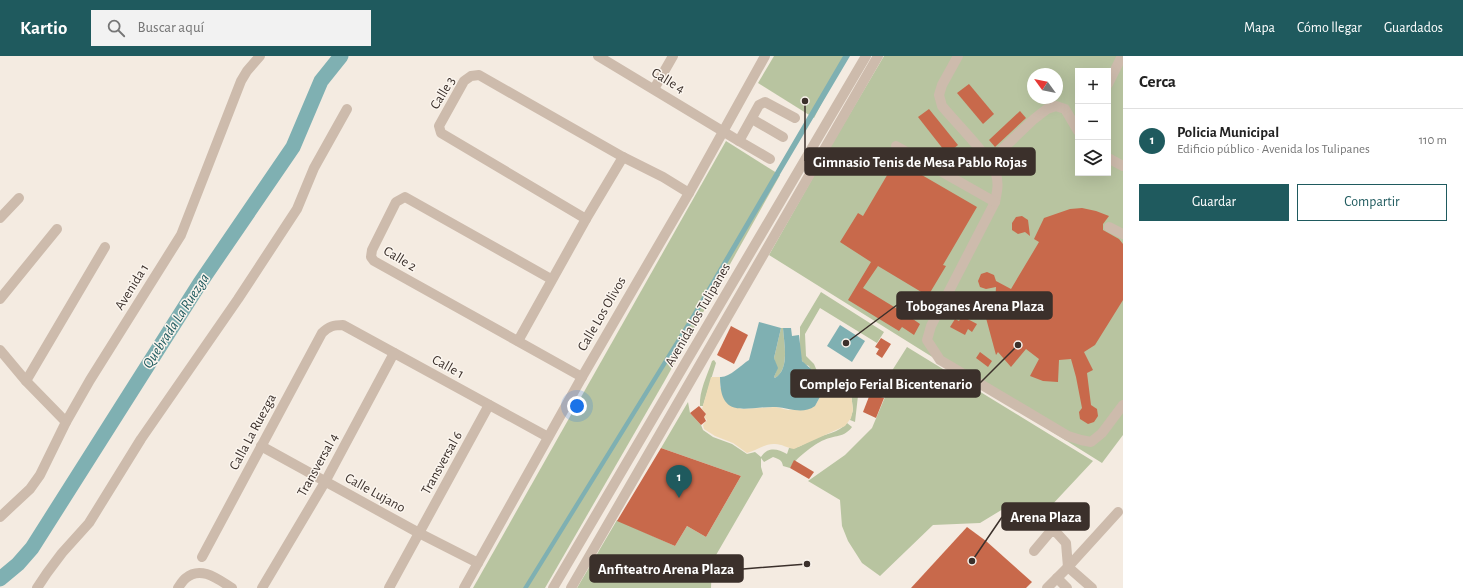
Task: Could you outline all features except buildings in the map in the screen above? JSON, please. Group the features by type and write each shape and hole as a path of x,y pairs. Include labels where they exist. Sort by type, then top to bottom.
{"street":[{"name":"Avenida 1","path":"0,517 30,489 40,475 66,422 90,380 181,235 241,81 246,71 260,56"},
{"name":"Calle 4","path":"598,56 770,159"},
{"path":"654,89 674,56"},
{"name":"Calle Los Olivos","path":"464,588 582,377 689,193 765,56"},
{"name":"Avenida los Tulipanes","path":"553,588 866,56"},
{"name":"Avenida los Tulipanes","path":"571,588 878,56"},
{"path":"958,56 942,85 939,95 942,106 989,162 996,174 998,188 996,202 930,326 927,340 940,360 1068,436 1092,442 1102,433 1123,406"},
{"path":"1111,78 1122,56"},
{"name":"Calle 3","path":"586,219 441,133 439,126 464,81 470,76 479,75 623,157 663,177 689,193"},
{"path":"739,141 760,105 765,102 795,118"},
{"path":"989,162 1034,119 1047,109 1056,106 1065,109 1075,126"},
{"path":"37,588 46,573 89,523 141,439 238,300 289,222 297,209 314,168 347,109"},
{"path":"752,119 784,137"},
{"path":"896,146 996,202"},
{"path":"518,341 551,279 623,157"},
{"path":"1111,160 1123,166"},
{"name":"Calle 2","path":"551,279 405,197 396,202 372,250 371,257 374,261 582,377"},
{"path":"0,218 19,198"},
{"path":"1109,227 1123,234"},
{"path":"0,299 57,229"},
{"path":"26,381 105,247"},
{"name":"Calle 1","path":"334,325 343,325 548,437"},
{"name":"Calla La Ruezga","path":"202,557 322,333 327,328 334,325"},
{"path":"0,350 26,381 66,422"},
{"name":"Transversal 4","path":"262,588 325,482 394,353"},
{"name":"Transversal 6","path":"389,588 489,405"},
{"name":"Calle Lujano","path":"261,446 419,534 478,563"},
{"path":"631,455 644,463"},
{"path":"1047,588 1118,512"},
{"path":"1034,551 1050,532 1056,532 1066,542 1068,567 1092,588"},
{"path":"178,588 186,578 197,573 207,574 232,588"},
{"path":"1057,578 1067,588"},
{"path":"1073,588 1082,579"}],"green space":[{"path":"774,56 846,56 814,118 758,83"},
{"path":"884,56 1123,56 1123,435 1102,463 769,255"},
{"path":"726,141 780,175 664,382 545,588 473,588"},
{"path":"821,292 884,332 877,343 820,308 805,334 806,356 814,364 817,371 844,386 844,392 813,376 809,366 804,364 800,357 800,327"},
{"path":"781,328 783,328 785,356 783,369 775,378 777,367 774,358"},
{"path":"907,347 1093,461 1035,523 1008,506 980,523 933,525 880,576 862,563 848,541 842,526 840,500 808,481 845,455 872,428 885,397 891,388 888,377"},
{"path":"714,360 716,363 703,406 700,406 704,384 712,361"},
{"path":"836,370 857,381 859,387 855,422 850,420 853,410 851,393 854,387 852,384 835,375 834,372"},
{"path":"688,402 690,413 701,425 703,430 713,437 732,444 747,454 755,452 761,457 770,450 780,451 787,454 789,448 798,447 813,439 836,431 847,423 852,427 849,431 842,435 828,438 815,445 800,456 790,468 783,466 779,459 773,457 764,462 761,458 763,474 712,562 711,588 577,588 617,520 675,546 687,526 706,537 741,476 661,448"}],"sand":[{"path":"711,377 720,377 720,387 741,409 776,407 788,410 815,406 827,384 842,392 851,393 853,410 851,418 845,426 794,449 772,444 747,453 733,443 715,436 704,429 703,425 707,420 704,417 706,414 702,409"}],"water":[{"path":"843,56 850,56 692,323 528,588 523,588 688,321"},
{"path":"759,322 781,328 774,358 778,368 774,377 775,378 783,369 785,348 783,328 791,328 792,336 799,335 802,361 811,369 813,376 827,384 815,406 801,411 776,407 745,409 730,406 725,400 721,391 720,377 724,377 731,373 749,360"},
{"path":"840,325 865,341 852,362 827,346"}],"waterway":[{"name":"Quebrada La Ruezga","path":"0,579 18,564 32,548 200,283 293,147 321,81 341,56"}],"place":[{"name":"Gimnasio Tenis de Mesa Pablo Rojas","path":"805,101"},
{"name":"Toboganes Arena Plaza","path":"846,343"},
{"name":"Complejo Ferial Bicentenario","path":"1018,345"},
{"name":"Policia Municipal","path":"679,498"},
{"name":"Arena Plaza","path":"972,561"},
{"name":"Anfiteatro Arena Plaza","path":"807,564"}]}
